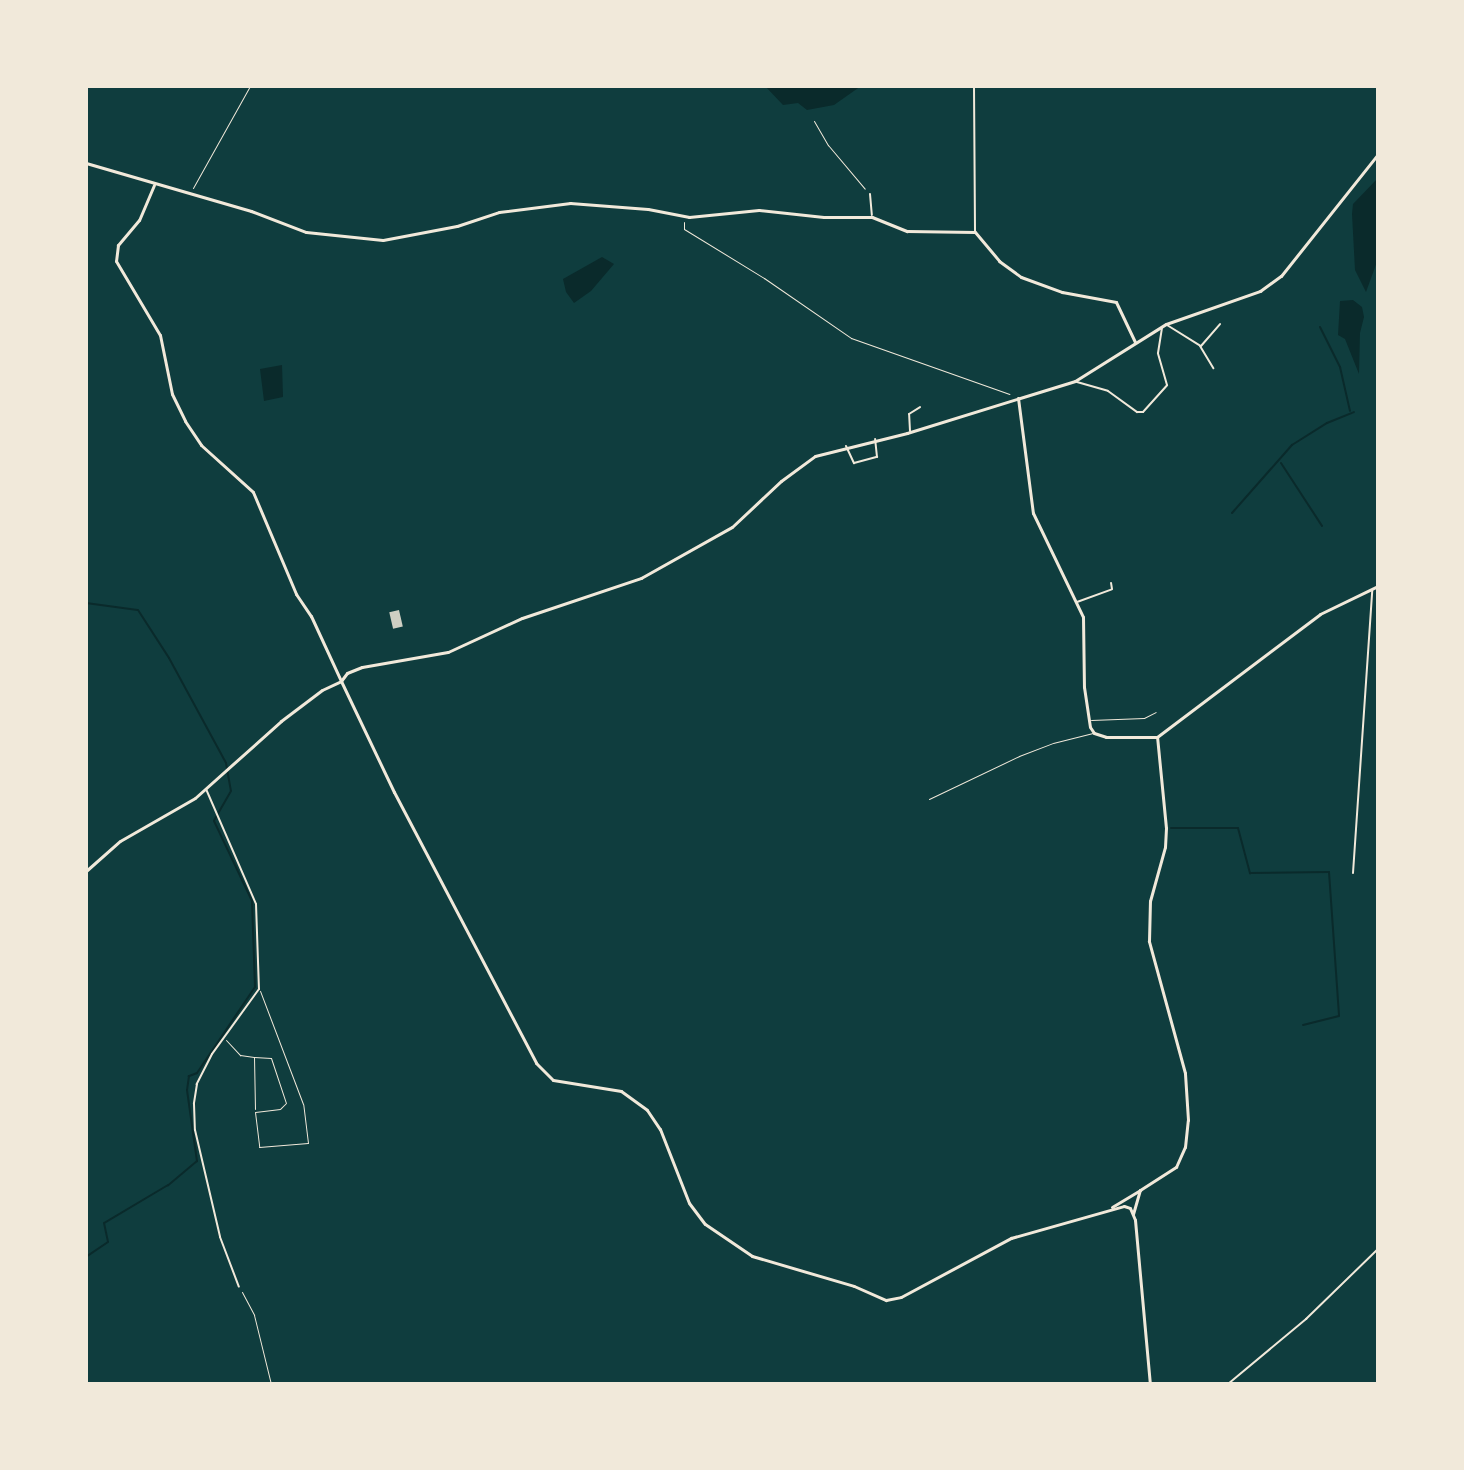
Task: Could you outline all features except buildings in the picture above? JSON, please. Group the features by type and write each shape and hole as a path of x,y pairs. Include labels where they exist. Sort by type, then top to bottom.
{"main road":[{"path":"86,871 120,841 183,806 206,789 304,703 341,681 347,673 362,667 448,652 522,618 641,578 732,527 781,481 815,456 910,432 1075,381 1164,325 1271,285 1378,154"},
{"path":"86,163 190,193 306,232 383,240 457,226 499,212 570,203 684,216 759,210 824,217 872,217 907,231 975,232 999,261 1021,277 1062,292 1116,302 1135,342"},
{"path":"154,185 139,220 118,245 116,261 160,335 172,394 201,445 253,492 296,594 311,616 394,792 536,1063 553,1080 621,1091 647,1110 660,1129 695,1214 728,1242 752,1256 854,1286 886,1300 901,1297 1011,1238 1112,1207 1124,1206 1133,1214"},
{"path":"1018,398 1033,513 1083,617 1084,687 1094,733 1106,737 1157,737 1169,725 1262,661 1320,614 1378,586"},
{"path":"1112,1207 1176,1167 1185,1147 1188,1120 1185,1073 1149,941 1150,901 1165,847 1166,828 1157,737"},
{"path":"1140,1190 1133,1214 1150,1384"}],"street":[{"path":"974,86 977,112 975,232"},
{"path":"870,194 872,217"},
{"path":"1200,346 1220,324"},
{"path":"1075,381 1108,391 1137,412 1143,412 1166,388 1158,353 1164,325 1200,346 1213,368"},
{"path":"1144,337 1147,343"},
{"path":"908,405 912,409"},
{"path":"910,432 907,419 912,409 920,407"},
{"path":"846,446 854,463 877,457 875,439"},
{"path":"1076,603 1112,589 1111,583"},
{"path":"1353,873 1372,590"},
{"path":"206,789 256,904 259,989 223,1037 197,1084 195,1130 220,1237 239,1287"},
{"path":"1228,1384 1306,1319 1378,1249"}],"lane":[{"path":"1089,720 1144,718 1156,712"},
{"path":"929,799 1041,747 1094,733"},
{"path":"254,1057 259,1147 305,1144 310,1139 303,1104 259,989"},
{"path":"223,1037 240,1055 271,1058 286,1103 280,1109 255,1112"}],"path":[{"path":"190,193 230,127 250,86"},
{"path":"814,121 828,145 870,194"},
{"path":"684,216 684,229 764,278 851,338 1018,398"},
{"path":"239,1287 254,1315 271,1384"}],"water":[{"path":"765,86 861,86 834,105 807,110 798,103 783,105"},
{"path":"1378,178 1378,259 1366,292 1355,270 1353,204"},
{"path":"602,257 614,264 591,291 574,303 566,292 563,279"},
{"path":"1353,300 1362,307 1364,317 1360,333 1359,374 1345,339 1338,335 1340,301"},
{"path":"282,365 283,397 264,401 260,369"}],"waterway":[{"path":"1320,327 1340,367 1350,411"},
{"path":"1232,513 1292,445 1327,423 1354,412"},
{"path":"1281,463 1322,526"},
{"path":"86,603 138,610 169,658 226,763 231,791 214,821 252,901 255,987 197,1073 189,1076 187,1090 197,1161 168,1185 104,1223 108,1242 86,1257"},
{"path":"1171,828 1238,828 1250,873 1329,872 1339,1016 1303,1025"}]}
